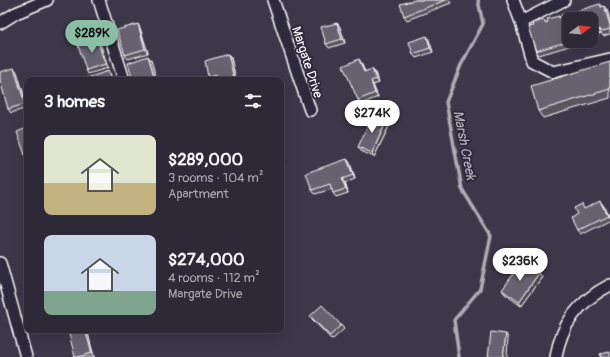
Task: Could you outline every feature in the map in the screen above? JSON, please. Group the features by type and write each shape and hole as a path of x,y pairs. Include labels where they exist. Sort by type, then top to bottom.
{"street":[{"path":"0,23 16,13 47,0"},
{"path":"99,0 123,77"},
{"name":"Margate Drive","path":"273,0 310,110"},
{"path":"513,0 532,61 553,72 610,59"},
{"path":"520,22 564,0"},
{"path":"0,263 26,357"},
{"path":"556,357 557,346 566,325 577,309 594,293 610,285"}],"building":[{"path":"415,0 446,0 404,16 400,4"},
{"path":"600,4 601,7 604,6 610,29 600,32 598,29 598,12 577,11"},
{"path":"559,16 559,18 562,17 562,43 536,51 528,27 533,26 532,23 544,20 545,23 548,22 547,19"},
{"path":"337,23 342,39 326,44 321,27"},
{"path":"138,24 145,49 125,55 117,30"},
{"path":"427,36 430,48 413,54 409,42"},
{"path":"97,39 105,64 86,70 78,45"},
{"path":"228,54 234,77 216,77 216,75 208,77 205,61"},
{"path":"148,56 154,77 132,77 128,63"},
{"path":"359,59 364,72 372,69 376,79 371,81 375,93 358,100 343,66"},
{"path":"610,62 610,89 538,111 531,86"},
{"path":"14,68 24,104 8,109 0,80 0,72"},
{"path":"108,71 110,77 90,77"},
{"path":"373,114 387,120 372,153 358,147"},
{"path":"24,129 24,152 17,132"},
{"path":"347,159 353,175 342,179 346,189 333,193 330,184 312,190 306,173"},
{"path":"600,201 607,215 577,230 571,218 577,214 574,208 582,204 584,209"},
{"path":"522,262 539,273 519,302 502,290"},
{"path":"322,305 341,325 330,336 310,316"},
{"path":"491,332 506,334 503,357 488,357"},
{"path":"69,333 86,333 92,353 75,357"},
{"path":"610,352 610,357 601,357 600,354"}],"waterway":[{"name":"Marsh Creek","path":"459,357 454,320 480,289 491,236 462,189 446,102 461,65 483,24 478,0"}]}
